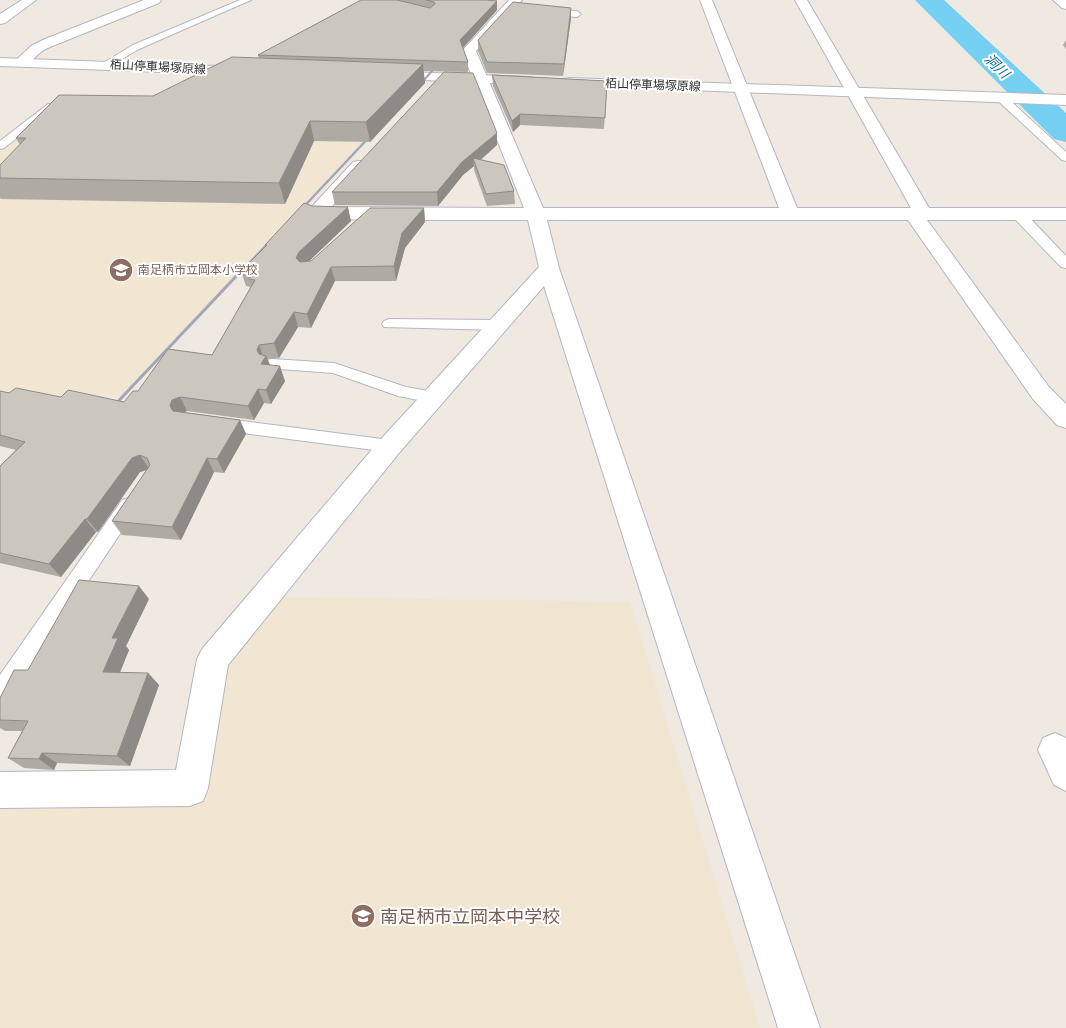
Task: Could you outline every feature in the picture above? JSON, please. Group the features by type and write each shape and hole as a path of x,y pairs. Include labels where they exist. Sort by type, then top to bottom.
{"street":[{"path":"0,20 30,0"},
{"path":"21,62 36,49 50,42 155,0"},
{"path":"706,0 790,214"},
{"path":"801,0 855,93 919,215 1040,394 1066,419"},
{"path":"1060,0 1066,4"},
{"path":"515,6 470,51 536,214 549,268 799,1028"},
{"name":"栢山停車場塚原線","path":"0,62 236,71 254,67"},
{"name":"栢山停車場塚原線","path":"370,75 1061,99"},
{"path":"428,91 442,77"},
{"path":"369,155 316,212 363,220 536,214 1066,214"},
{"path":"0,790 190,788 213,659 390,446 549,268"}],"lane":[{"path":"105,65 136,47 247,0"},
{"path":"538,11 577,14"},
{"path":"218,80 236,71"},
{"path":"1000,97 1066,158"},
{"path":"0,146 52,106 71,106"},
{"path":"1018,214 1066,264"},
{"path":"389,324 498,325"},
{"path":"272,364 334,368 404,392 434,397"},
{"path":"206,422 390,446"},
{"path":"0,694 142,486"}],"shaded area":[{"name":"南足柄市立岡本小学校","path":"49,110 388,116 121,396 0,392 0,149"},
{"name":"南足柄市立岡本中学校","path":"276,597 630,602 760,1028 0,1028 0,804 198,800 228,653"}],"building":[{"path":"361,0 397,0 430,8 435,4 434,2 426,0 497,1 460,40 468,62 258,55"},
{"path":"513,2 571,8 564,64 487,62 478,40"},
{"path":"232,57 423,64 366,122 310,121 279,183 0,178 0,165 26,138 16,138 59,95 153,96"},
{"path":"444,72 473,73 497,133 462,162 437,192 332,192"},
{"path":"492,75 607,81 605,118 520,114 512,121"},
{"path":"473,158 504,165 514,191 486,194"},
{"path":"304,203 312,206 348,207 299,252 296,258 300,262 311,261 370,208 424,208 402,233 394,266 331,267 307,314 294,312 274,343 259,345 257,350 259,354 266,356 261,364 280,366 266,390 258,389 248,406 180,397 172,400 170,406 173,411 240,420 217,459 207,458 172,527 112,521 150,465 147,458 140,455 132,458 87,519 85,519 49,564 0,553 0,466 25,442 0,435 0,391 9,393 16,388 61,397 68,390 124,402 133,391 138,391 168,349 212,355 255,280 249,279 253,274 241,271"},
{"path":"79,580 139,586 112,638 118,638 103,672 148,673 117,756 42,753 39,759 8,758 28,721 0,720 0,698 14,670 28,670"}],"waterway":[{"name":"洞川","path":"928,0 1066,132"}],"railway":[{"path":"416,89 441,61"},
{"path":"297,214 374,132"},
{"path":"242,271 274,237"},
{"path":"109,411 243,269"}],"place":[{"name":"南足柄市立岡本小学校","path":"121,270"},
{"name":"南足柄市立岡本中学校","path":"363,916"}]}
